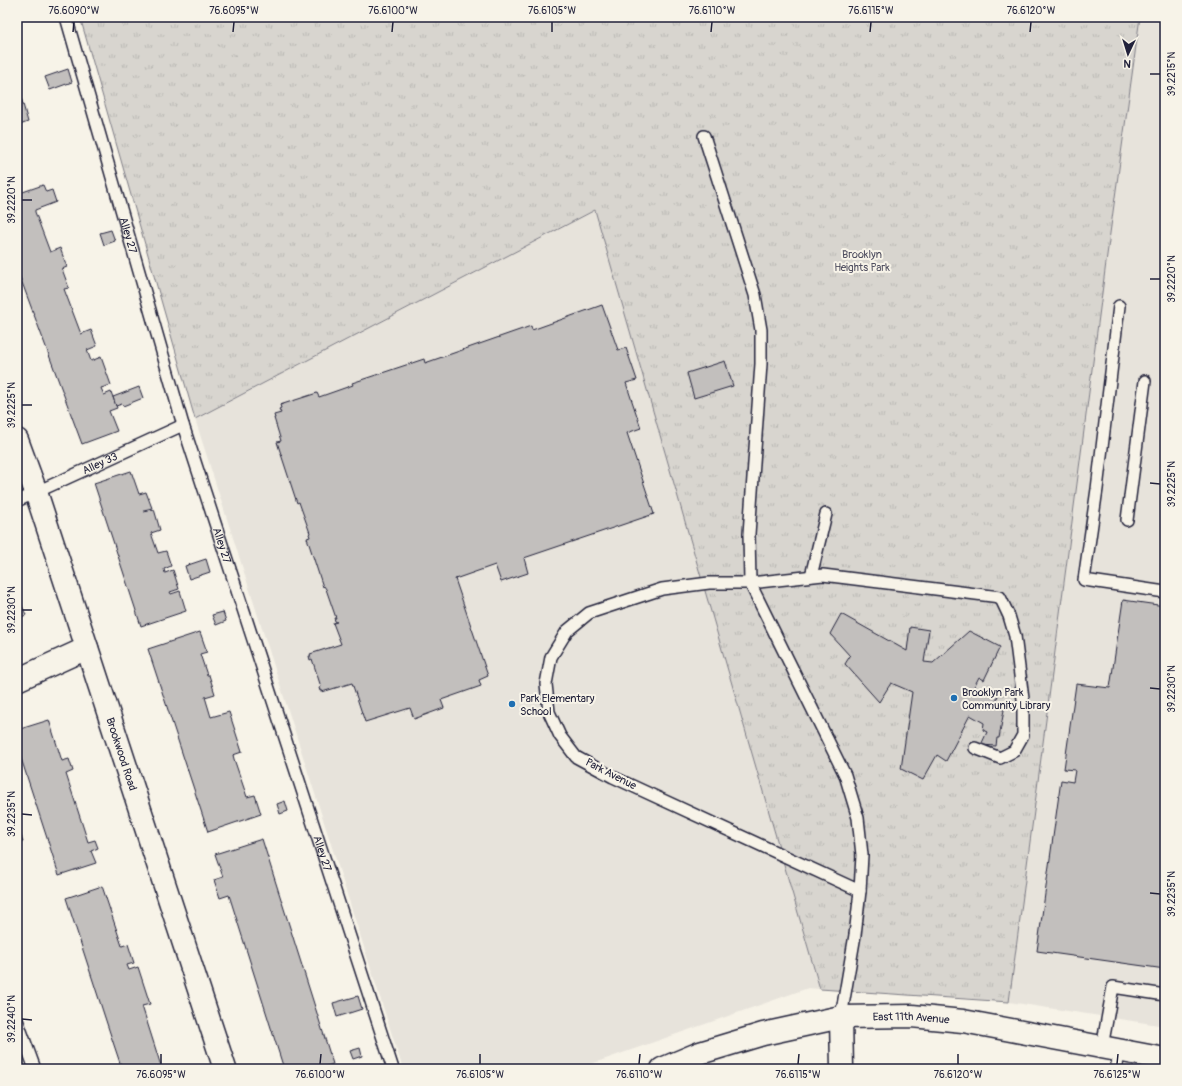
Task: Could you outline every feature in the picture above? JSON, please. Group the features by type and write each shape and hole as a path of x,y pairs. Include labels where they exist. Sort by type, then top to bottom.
{"street":[{"name":"Brookwood Road","path":"17,440 36,492 225,1069"},
{"path":"17,680 87,648"},
{"name":"East 11th Avenue","path":"662,1069 700,1053 763,1034 840,1017 912,1016 963,1021 1113,1056 1165,1059"},
{"path":"840,1017 842,1069"}],"lane":[{"name":"Alley 27","path":"66,17 183,425 393,1069"},
{"path":"704,136 755,295 761,330 761,364 749,534 750,583 845,775 858,818 862,855 860,891 855,935 840,1017"},
{"path":"1120,306 1084,580 1165,592"},
{"path":"1127,520 1145,382"},
{"name":"Alley 33","path":"17,501 183,425"},
{"path":"811,576 826,514"},
{"name":"Park Avenue","path":"860,891 613,777 576,757 560,736 549,712 546,684 551,657 566,631 589,614 662,589 709,583 750,583 823,575 1000,597 1010,616 1015,636 1023,699 1022,735 1014,751 1000,758 975,748"},
{"path":"1113,1056 1113,987 1165,995"},
{"path":"17,1020 35,1069"}],"shaded area":[{"path":"1140,17 1165,17 1165,1026 1009,1002 1107,255"},
{"name":"Park Elementary School","path":"595,210 820,989 808,988 577,1069 403,1069 195,419"}],"green space":[{"name":"Brooklyn Heights Park","path":"80,17 1140,17 1107,255 1009,1002 820,989 595,210 195,419"}],"building":[{"path":"68,69 72,82 50,90 45,77"},
{"path":"17,83 28,122 17,126"},
{"path":"17,155 21,168 17,170"},
{"path":"43,185 46,192 52,190 56,202 35,210 35,212 50,252 60,248 67,267 62,269 69,288 64,289 81,334 91,330 97,346 87,350 91,361 101,357 111,385 101,388 104,395 111,392 117,408 109,411 117,431 82,444 17,269 17,194"},
{"path":"111,230 115,241 104,245 100,233"},
{"path":"602,305 618,350 626,348 637,380 626,383 641,428 627,433 654,514 524,558 528,573 501,582 495,565 455,579 488,676 479,680 481,686 441,700 444,708 414,719 410,708 365,722 352,683 322,692 322,690 320,691 319,688 321,687 312,659 310,660 310,654 341,644 333,623 337,622 334,618 336,618 326,589 324,586 323,587 307,538 310,537 310,533 299,502 297,503 277,442 281,441 274,415 281,413 279,409 281,408 280,405 317,393 319,397 353,385 352,383 424,359 425,363 531,326 532,330"},
{"path":"725,361 733,386 694,398 687,373"},
{"path":"139,387 143,398 123,406 122,404 116,406 113,397"},
{"path":"131,471 139,494 146,492 152,508 144,510 144,512 154,509 160,530 151,533 158,553 166,551 171,566 164,569 165,573 173,570 179,589 170,592 171,594 180,591 186,611 141,626 94,483"},
{"path":"206,559 210,572 189,579 185,566"},
{"path":"17,594 26,615 17,619"},
{"path":"1123,600 1165,606 1165,969 1037,951 1061,780 1073,782 1075,770 1064,769 1076,684 1110,688"},
{"path":"223,612 226,621 216,625 212,615"},
{"name":"Brooklyn Park Community Library","path":"841,614 907,651 910,627 929,630 924,662 933,663 969,631 1000,647 984,680 979,677 974,687 988,695 988,689 998,694 996,706 1004,710 996,746 981,745 987,732 983,730 984,723 970,715 946,761 937,755 923,780 901,769 912,692 891,683 879,702 845,664 850,656 830,634"},
{"path":"200,632 207,652 200,654 215,694 205,697 211,717 229,712 242,752 233,755 234,759 247,797 255,795 261,814 208,832 148,649"},
{"path":"49,720 62,761 69,759 73,771 66,774 88,842 95,840 98,848 91,851 96,863 59,875 17,746 17,730"},
{"path":"285,801 288,811 280,814 277,804"},
{"path":"19,830 23,841 17,842 17,831"},
{"path":"262,839 333,1064 318,1069 284,1069 229,895 220,898 214,880 223,877 215,854"},
{"path":"102,886 122,946 128,944 134,963 127,965 129,970 138,967 150,1004 142,1006 162,1069 122,1069 112,1039 66,898"},
{"path":"358,996 362,1009 337,1017 333,1003"},
{"path":"360,1048 362,1056 353,1059 350,1051"}],"place":[{"name":"Brooklyn Park Community Library","path":"954,698"},
{"name":"Park Elementary School","path":"512,704"}]}
